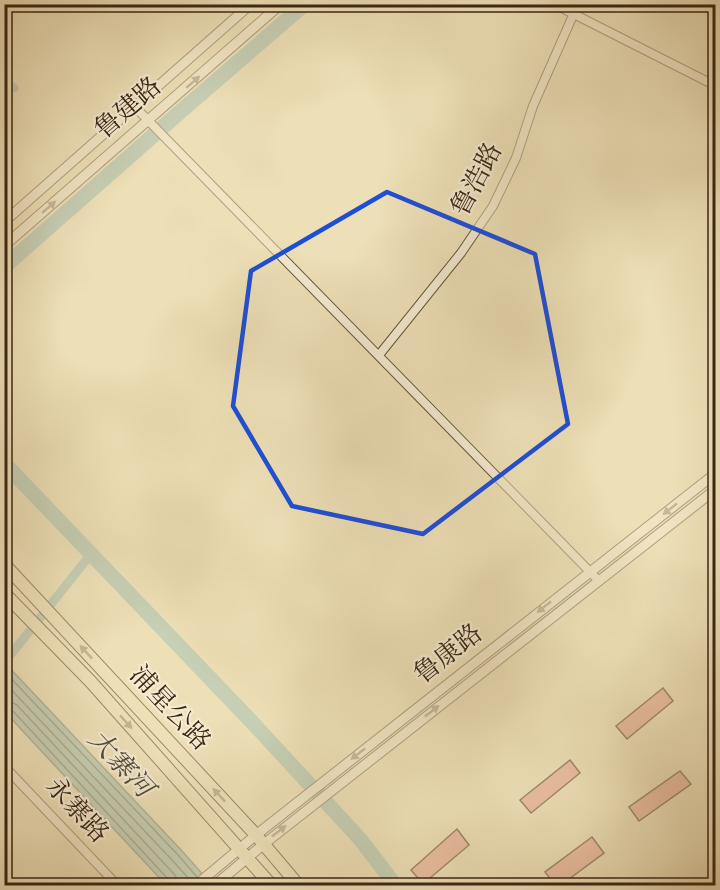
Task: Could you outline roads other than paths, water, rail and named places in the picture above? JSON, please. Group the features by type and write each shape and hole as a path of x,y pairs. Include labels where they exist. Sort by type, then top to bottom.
{"main road":[{"name":"浦星公路","path":"4,564 260,839 299,885"},
{"name":"浦星公路","path":"4,593 91,682 272,885"}],"street":[{"name":"鲁建路","path":"4,222 251,4"},
{"name":"鲁建路","path":"4,246 281,4"},
{"path":"554,4 716,86"},
{"name":"鲁浩路","path":"379,355 461,253 492,206 516,158 534,106 578,4"},
{"path":"135,106 598,581"},
{"name":"鲁康路","path":"216,884 260,839 590,571 716,472"},
{"name":"鲁康路","path":"260,839 716,489"},
{"name":"永寨路","path":"4,766 118,885"},
{"name":"鲁康路","path":"195,885 244,853"}],"water":[{"path":"5,663 212,885 166,885 5,712"}],"waterway":[{"path":"4,267 305,4"},
{"path":"4,82 14,88"},
{"path":"4,463 250,720 360,839 396,886"},
{"path":"4,488 16,475"},
{"path":"4,663 91,554"}],"water label":[{"name":"大寨河","path":"119,765"}]}
